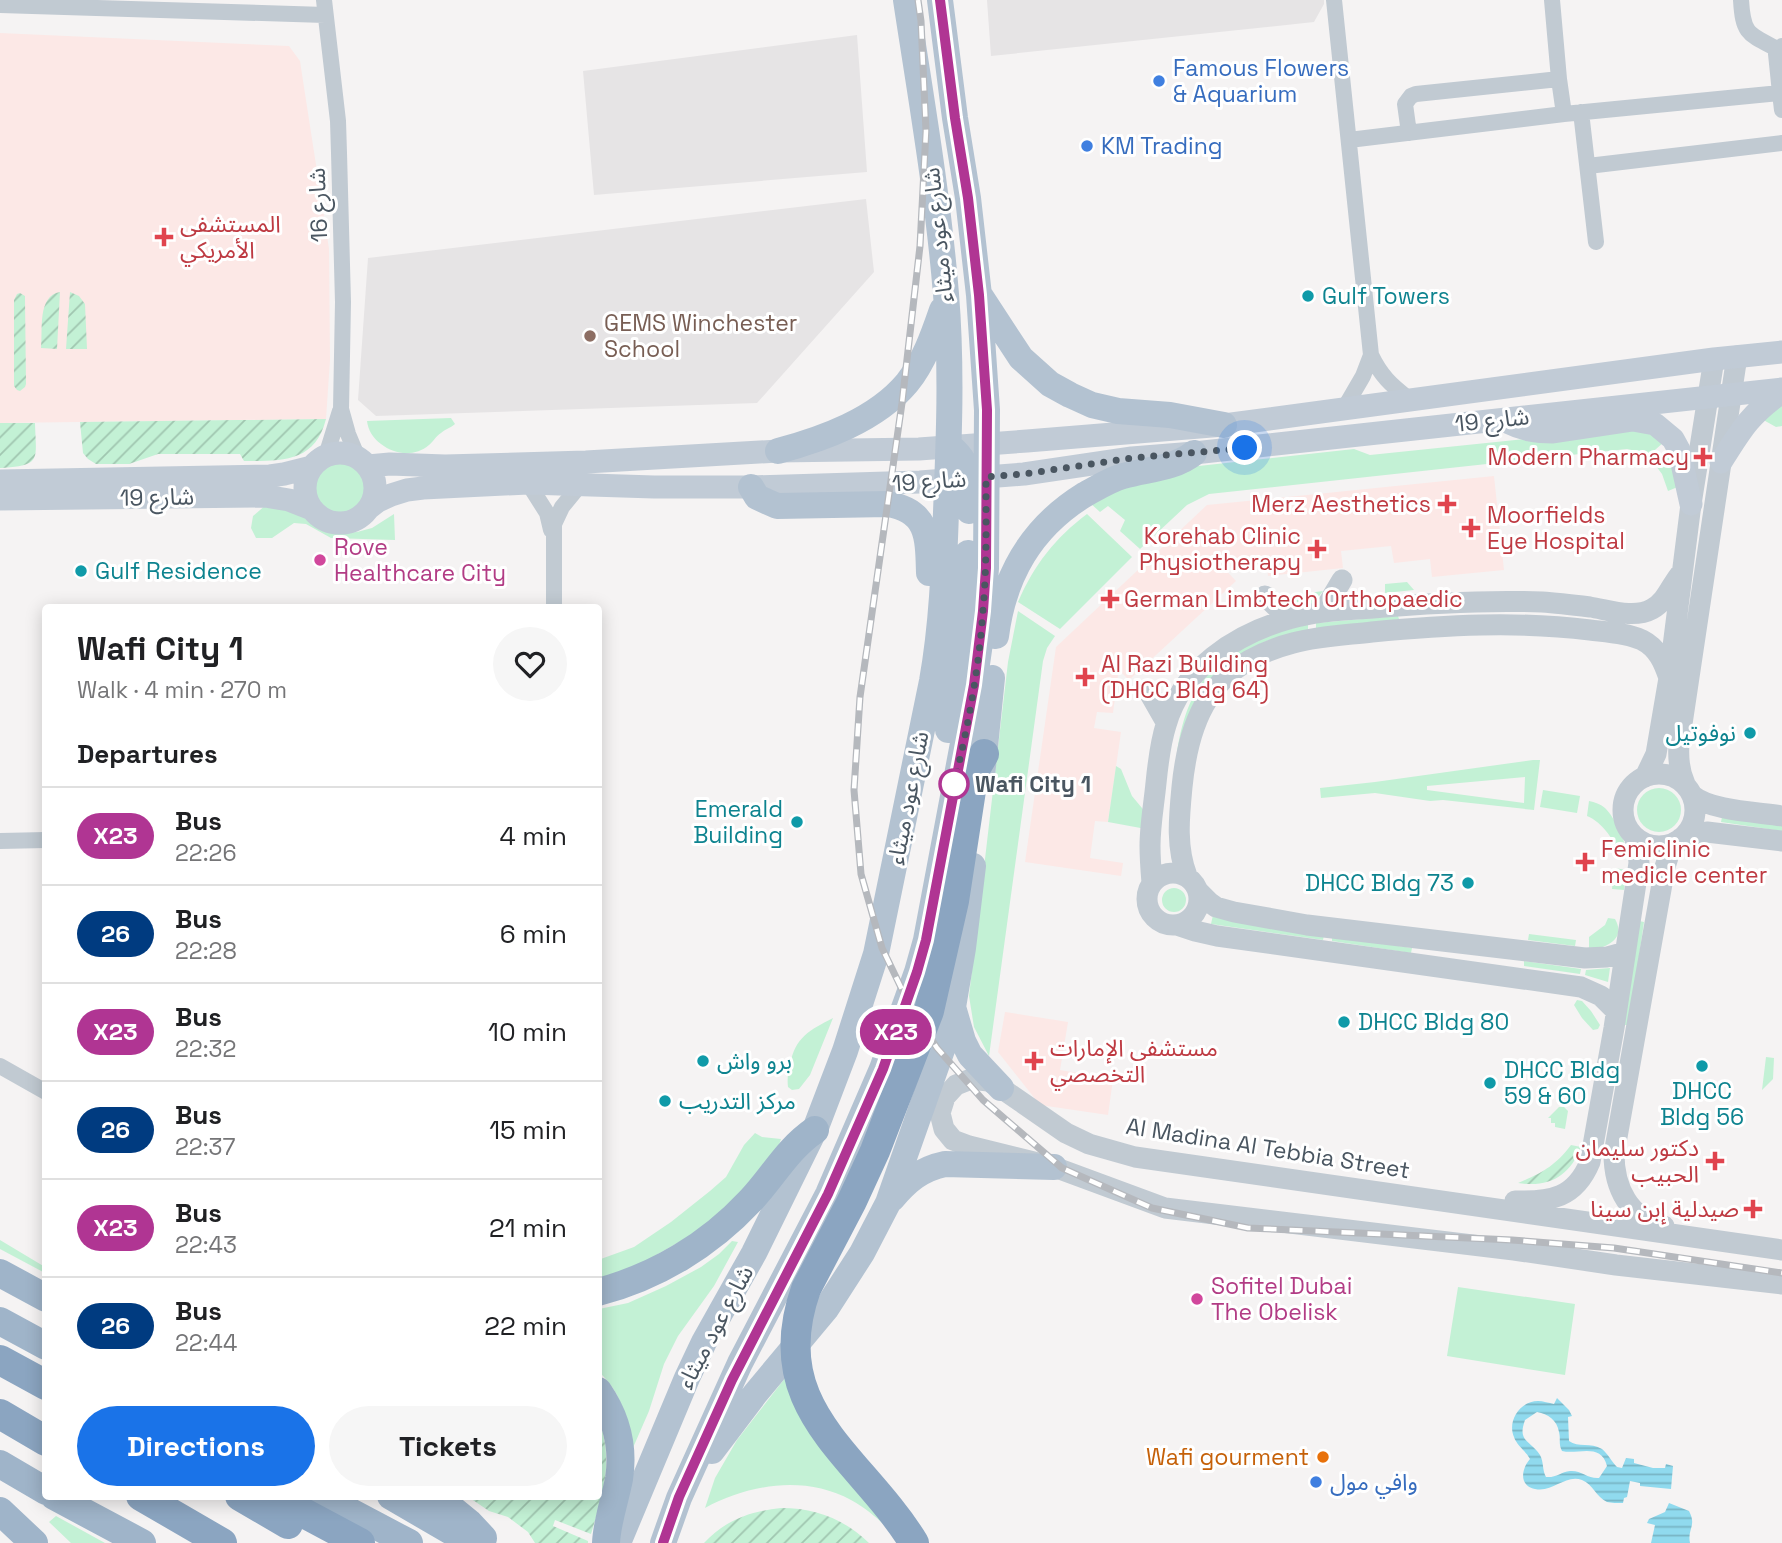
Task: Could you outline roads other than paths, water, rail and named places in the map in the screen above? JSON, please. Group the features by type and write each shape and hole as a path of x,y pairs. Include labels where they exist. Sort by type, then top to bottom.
{"highway":[{"path":"914,1543 884,1500 820,1423 799,1380 794,1336 806,1289 852,1201 941,1009 974,771 984,754"},
{"path":"602,1291 650,1274 704,1242 750,1201 793,1147 815,1130"},
{"path":"0,1262 42,1283"},
{"path":"0,1273 42,1296"},
{"path":"0,1303 42,1325"},
{"path":"0,1321 42,1344"},
{"path":"0,1360 42,1383"},
{"path":"602,1397 613,1415 621,1453 619,1478 606,1543"},
{"path":"0,1414 42,1439"},
{"path":"4,1467 42,1489"},
{"path":"61,1500 142,1543"},
{"path":"148,1500 222,1543"},
{"path":"247,1500 322,1543"},
{"path":"279,1500 360,1543"},
{"path":"328,1500 409,1543"},
{"path":"398,1500 472,1543"},
{"path":"441,1500 487,1543"},
{"path":"0,1511 34,1543"}],"main road":[{"name":"شارع عود ميثاء","path":"663,1543 679,1497 740,1363 828,1194 883,1069 926,940 972,697 981,636 986,568 967,478 949,446 949,338 946,295 930,158 906,0"},
{"name":"شارع عود ميثاء","path":"618,1543 687,1378 754,1253 815,1130 845,1051 876,954 932,681 967,478 987,444 979,295 940,0"},
{"path":"778,451 843,428 889,400 906,384 923,359 946,295"},
{"path":"979,295 1021,358 1049,384 1070,396 1118,411 1180,416 1224,425"},
{"name":"شارع 19","path":"363,462 445,466 586,462 778,451 919,449 987,444 1224,425 1345,407 1782,352"},
{"path":"1721,462 1750,418 1782,390"},
{"name":"شارع 19","path":"369,508 378,501 407,490 423,488 528,483 751,487 902,483 1024,474 1132,458 1782,390"},
{"path":"1502,419 1518,427 1542,432 1633,420 1655,424 1673,439 1679,450 1690,504"},
{"path":"343,453 363,462 374,476 376,487 369,508 355,520 345,523 327,521 318,516 306,499 305,488 306,477 319,461 343,453"},
{"path":"984,754 1003,596 1022,556 1050,520 1099,486 1132,473 1179,463 1194,453"},
{"name":"شارع 19","path":"0,481 270,476 284,474 319,461"},
{"path":"751,487 757,497 777,506 888,504 911,512 919,519 927,535 930,597 941,623"},
{"name":"شارع 19","path":"0,499 258,496 289,500 312,509"},
{"path":"941,1009 961,1034 970,1055 1001,1088"},
{"path":"679,1497 739,1415 826,1309 862,1254 888,1203 934,1076 941,1009"},
{"path":"888,1203 905,1183 931,1167 946,1164 1054,1167"}],"street":[{"path":"1334,0 1371,355 1382,376 1409,399"},
{"path":"1552,0 1564,114"},
{"path":"1349,140 1581,112 1781,102 1776,61 1780,47 1747,31 1742,18 1741,0"},
{"path":"0,5 325,8"},
{"name":"شارع 16","path":"325,8 338,121 341,186 341,409 348,434 363,462"},
{"path":"1409,134 1405,104 1416,94 1559,79"},
{"path":"1581,112 1596,242"},
{"path":"1588,166 1782,143"},
{"path":"1345,407 1363,376 1371,355"},
{"path":"1687,1237 1680,1230 1653,1224 1640,1216 1622,1194 1614,1162 1665,867 1669,854 1691,828 1695,817 1695,806 1679,768 1679,744 1737,356"},
{"path":"1645,777 1656,754 1669,678 1690,504 1713,359"},
{"name":"شارع 16","path":"319,461 341,409"},
{"path":"528,483 547,513 553,536"},
{"path":"554,604 553,536 557,515 580,485"},
{"path":"1152,883 1152,818 1166,722 1183,689 1194,675 1213,655 1237,640 1289,619 1323,612 1437,603 1547,603 1629,613 1644,612 1659,605 1682,572"},
{"path":"1323,612 1342,580"},
{"path":"1265,596 1289,619"},
{"path":"1397,630 1402,623 1409,621 1477,614 1483,601"},
{"path":"1177,925 1196,913 1200,898 1181,862 1178,832 1183,778 1192,732 1213,691 1228,675 1267,652 1311,639 1397,630 1514,623 1566,627 1641,639 1658,652 1669,678"},
{"path":"1150,694 1166,722"},
{"path":"1782,816 1717,807 1704,802 1676,778 1655,774 1632,786 1624,802 1624,819 1628,828 1645,843 1657,846 1669,845 1682,838 1707,832 1782,841"},
{"path":"1451,1203 1467,1199 1542,1201 1563,1194 1580,1180 1590,1162 1639,863 1634,836"},
{"path":"0,841 42,840"},
{"path":"1616,1011 1601,996 1581,987 1217,936 1164,924 1150,912 1147,895 1157,878 1172,873 1193,884 1216,907 1307,925 1585,958 1607,957 1625,952"},
{"path":"1439,967 1456,959 1502,960 1507,953 1503,948"},
{"path":"0,1066 42,1090"},
{"name":"Al Madina Al Tebbia Street","path":"1782,1250 1135,1157 1111,1151 1066,1133 988,1081 971,1079 956,1085 945,1097 940,1113 944,1129 953,1140 1054,1167 1165,1208 1782,1284"}],"water":[{"path":"1557,1398 1572,1416 1568,1417 1569,1441 1602,1449 1617,1467 1622,1468 1626,1458 1653,1468 1665,1468 1666,1464 1673,1466 1671,1489 1640,1486 1640,1483 1630,1481 1627,1497 1623,1503 1619,1503 1607,1502 1582,1480 1570,1479 1541,1490 1530,1487 1523,1477 1530,1459 1517,1443 1512,1425 1517,1413 1526,1404 1540,1401 1554,1404","holes":["1537,1412 1548,1416 1556,1424 1562,1451 1600,1454 1607,1466 1599,1478 1574,1471 1546,1477 1540,1455 1523,1433 1525,1420"]},
{"path":"1669,1503 1689,1511 1692,1520 1690,1543 1651,1543 1655,1525 1647,1523 1649,1519 1665,1512"}],"railway":[{"path":"918,0 926,131 920,246 902,403 860,697 854,790 861,874 882,948 910,1006 937,1048 983,1100 1062,1168 1152,1208 1248,1228 1512,1240 1614,1248 1782,1273"}],"place":[{"name":"Famous Flowers & Aquarium","path":"1159,81"},
{"name":"KM Trading","path":"1087,146"},
{"name":"المستشفى الأمريكي","path":"164,237"},
{"name":"Gulf Towers","path":"1308,296"},
{"name":"GEMS Winchester School","path":"590,336"},
{"name":"Modern Pharmacy","path":"1703,457"},
{"name":"Merz Aesthetics","path":"1447,504"},
{"name":"Moorfields Eye Hospital","path":"1471,528"},
{"name":"Korehab Clinic Physiotherapy","path":"1317,549"},
{"name":"Rove Healthcare City","path":"320,560"},
{"name":"Gulf Residence","path":"81,571"},
{"name":"German Limbtech Orthopaedic","path":"1110,599"},
{"name":"Al Razi Building (DHCC Bldg 64)","path":"1085,677"},
{"name":"نوفوتيل","path":"1750,733"},
{"name":"Wafi City 1","path":"954,784"},
{"name":"Emerald Building","path":"797,822"},
{"name":"Femiclinic medicle center","path":"1585,862"},
{"name":"DHCC Bldg 73","path":"1468,883"},
{"name":"DHCC Bldg 80","path":"1344,1022"},
{"name":"برو واش","path":"703,1061"},
{"name":"مستشفى الإمارات التخصصي","path":"1034,1061"},
{"name":"DHCC Bldg 56","path":"1702,1066"},
{"name":"DHCC Bldg 59 & 60","path":"1490,1083"},
{"name":"مركز التدريب","path":"665,1101"},
{"name":"دكتور سليمان الحبيب","path":"1715,1161"},
{"name":"صيدلية إبن سينا","path":"1753,1209"},
{"name":"Sofitel Dubai The Obelisk","path":"1197,1299"},
{"name":"Wafi gourment","path":"1323,1457"},
{"name":"وافي مول","path":"1316,1482"}]}
